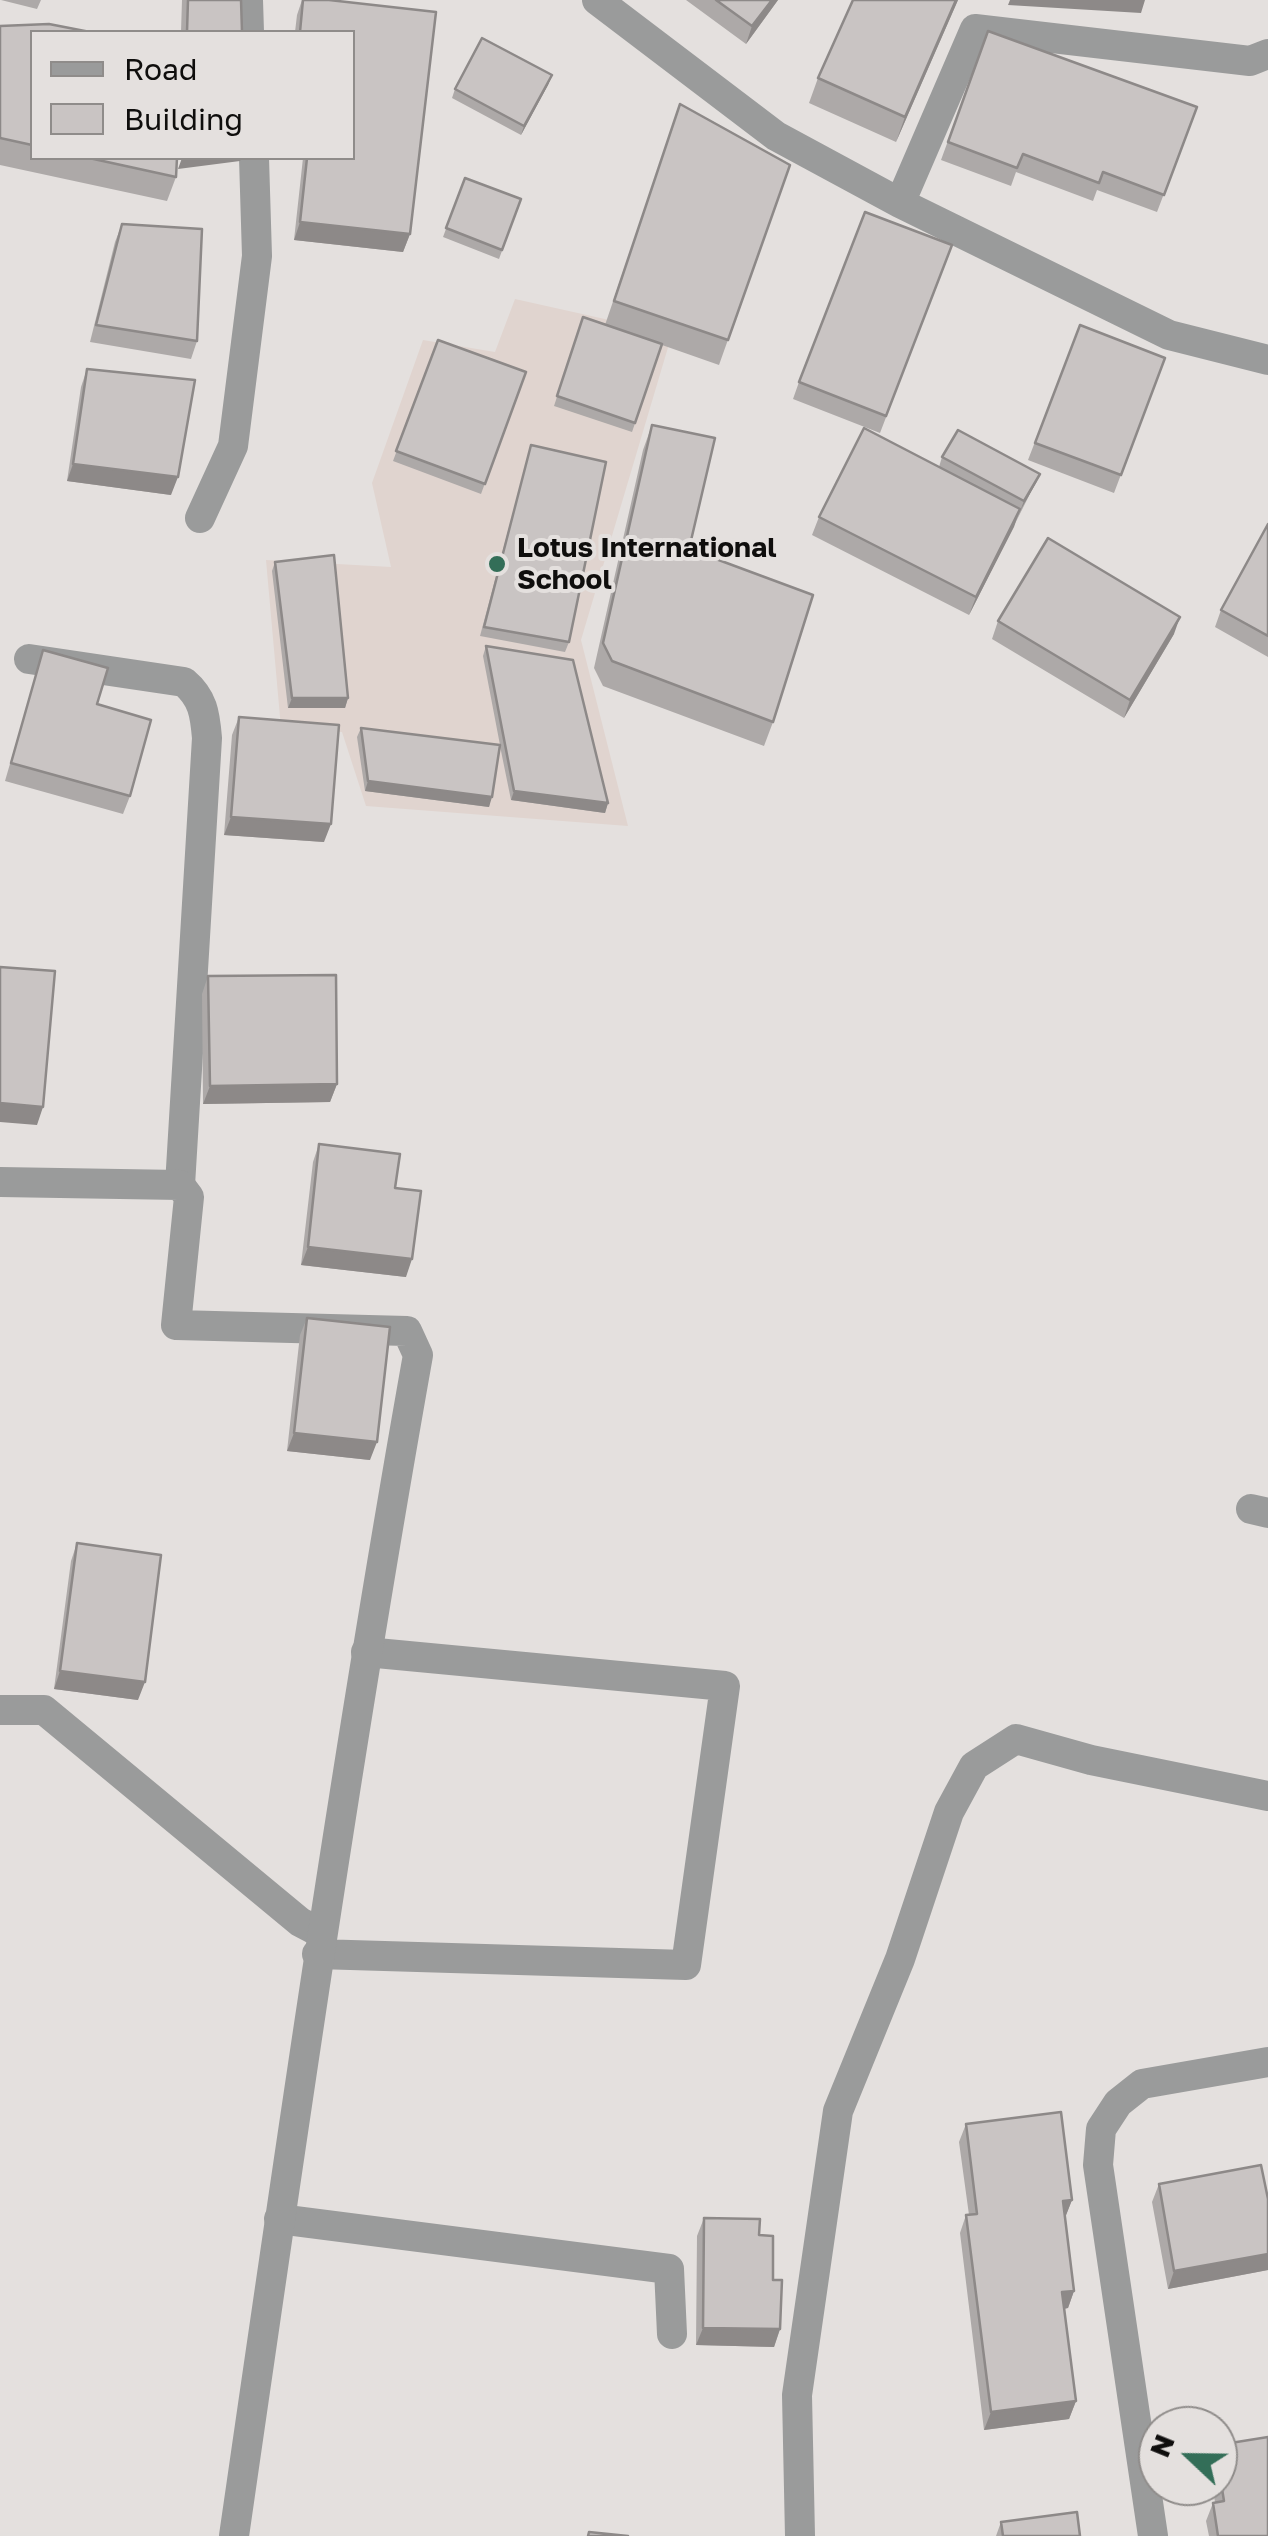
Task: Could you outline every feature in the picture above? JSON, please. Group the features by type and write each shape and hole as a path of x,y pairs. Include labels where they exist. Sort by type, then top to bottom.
{"street":[{"path":"248,0 249,30"},
{"path":"597,0 776,136 900,203 1169,335 1268,360"},
{"path":"900,203 975,29 1250,61 1268,54"},
{"path":"200,518 233,446 257,256 254,160"},
{"path":"29,659 184,682 197,693 206,713 180,1185 189,1197 176,1325 407,1331 418,1355 319,1943 234,2536"},
{"path":"0,1182 180,1185"},
{"path":"0,1710 44,1710 300,1922 319,1943 686,1965 725,1686 366,1652"},
{"path":"800,2536 798,2394 838,2111 900,1959 950,1812 974,1766 1016,1739 1091,1760 1268,1796"},
{"path":"1153,2536 1098,2164 1101,2129 1118,2103 1142,2084 1268,2062"},
{"path":"279,2219 669,2269 672,2334"}],"shaded area":[{"name":"Lotus International School","path":"515,299 672,334 581,640 628,826 366,806 342,732 281,728 266,560 391,567 372,483 423,340 495,352"}],"building":[{"path":"188,0 241,0 242,30 187,30"},
{"path":"303,0 436,12 410,234 300,222 307,160 355,160 355,30 300,30"},
{"path":"716,0 772,0 752,26"},
{"path":"853,0 956,0 905,117 818,78"},
{"path":"49,24 80,30 30,30 30,145 0,138 0,26"},
{"path":"988,31 1197,107 1164,195 1103,172 1099,183 1023,154 1017,168 948,142"},
{"path":"482,38 552,75 524,126 455,89"},
{"path":"680,104 790,165 728,340 614,301"},
{"path":"98,160 177,160 176,177"},
{"path":"465,178 521,199 502,250 446,228"},
{"path":"865,212 952,245 886,416 799,382"},
{"path":"122,224 202,229 197,341 96,325"},
{"path":"583,317 662,344 635,423 557,396"},
{"path":"1080,325 1165,358 1121,475 1035,443"},
{"path":"438,340 526,372 485,484 396,451"},
{"path":"87,369 195,380 178,477 73,464"},
{"path":"652,425 715,438 689,549 813,595 773,722 612,661 603,643"},
{"path":"864,428 1020,509 976,597 819,517"},
{"path":"958,430 1040,474 1024,501 942,457"},
{"path":"531,445 606,462 569,642 484,627"},
{"path":"1268,524 1268,636 1221,610"},
{"path":"1048,538 1180,617 1130,700 998,621"},
{"path":"334,555 348,698 292,698 275,562"},
{"path":"486,646 573,660 608,803 514,791"},
{"path":"43,650 108,668 97,704 151,720 130,796 11,763"},
{"path":"239,717 339,725 331,824 231,817"},
{"path":"361,728 500,745 492,797 368,781"},
{"path":"0,967 55,971 43,1107 0,1103"},
{"path":"336,975 337,1084 210,1086 208,976"},
{"path":"319,1144 400,1154 395,1188 421,1191 412,1259 308,1247"},
{"path":"307,1318 390,1327 377,1442 294,1433"},
{"path":"77,1543 161,1555 145,1682 60,1671"},
{"path":"1061,2112 1072,2200 1063,2201 1074,2291 1062,2292 1076,2401 991,2412 966,2215 977,2214 966,2124"},
{"path":"1261,2165 1268,2199 1268,2254 1174,2271 1159,2184"},
{"path":"704,2218 760,2219 759,2235 773,2236 773,2280 782,2280 780,2329 703,2328"},
{"path":"1268,2437 1268,2536 1218,2536 1213,2506 1238,2506 1238,2442"},
{"path":"1077,2512 1080,2536 1003,2536 1001,2522"},
{"path":"589,2532 628,2536 588,2536"}],"place":[{"name":"Lotus International School","path":"497,564"}]}
